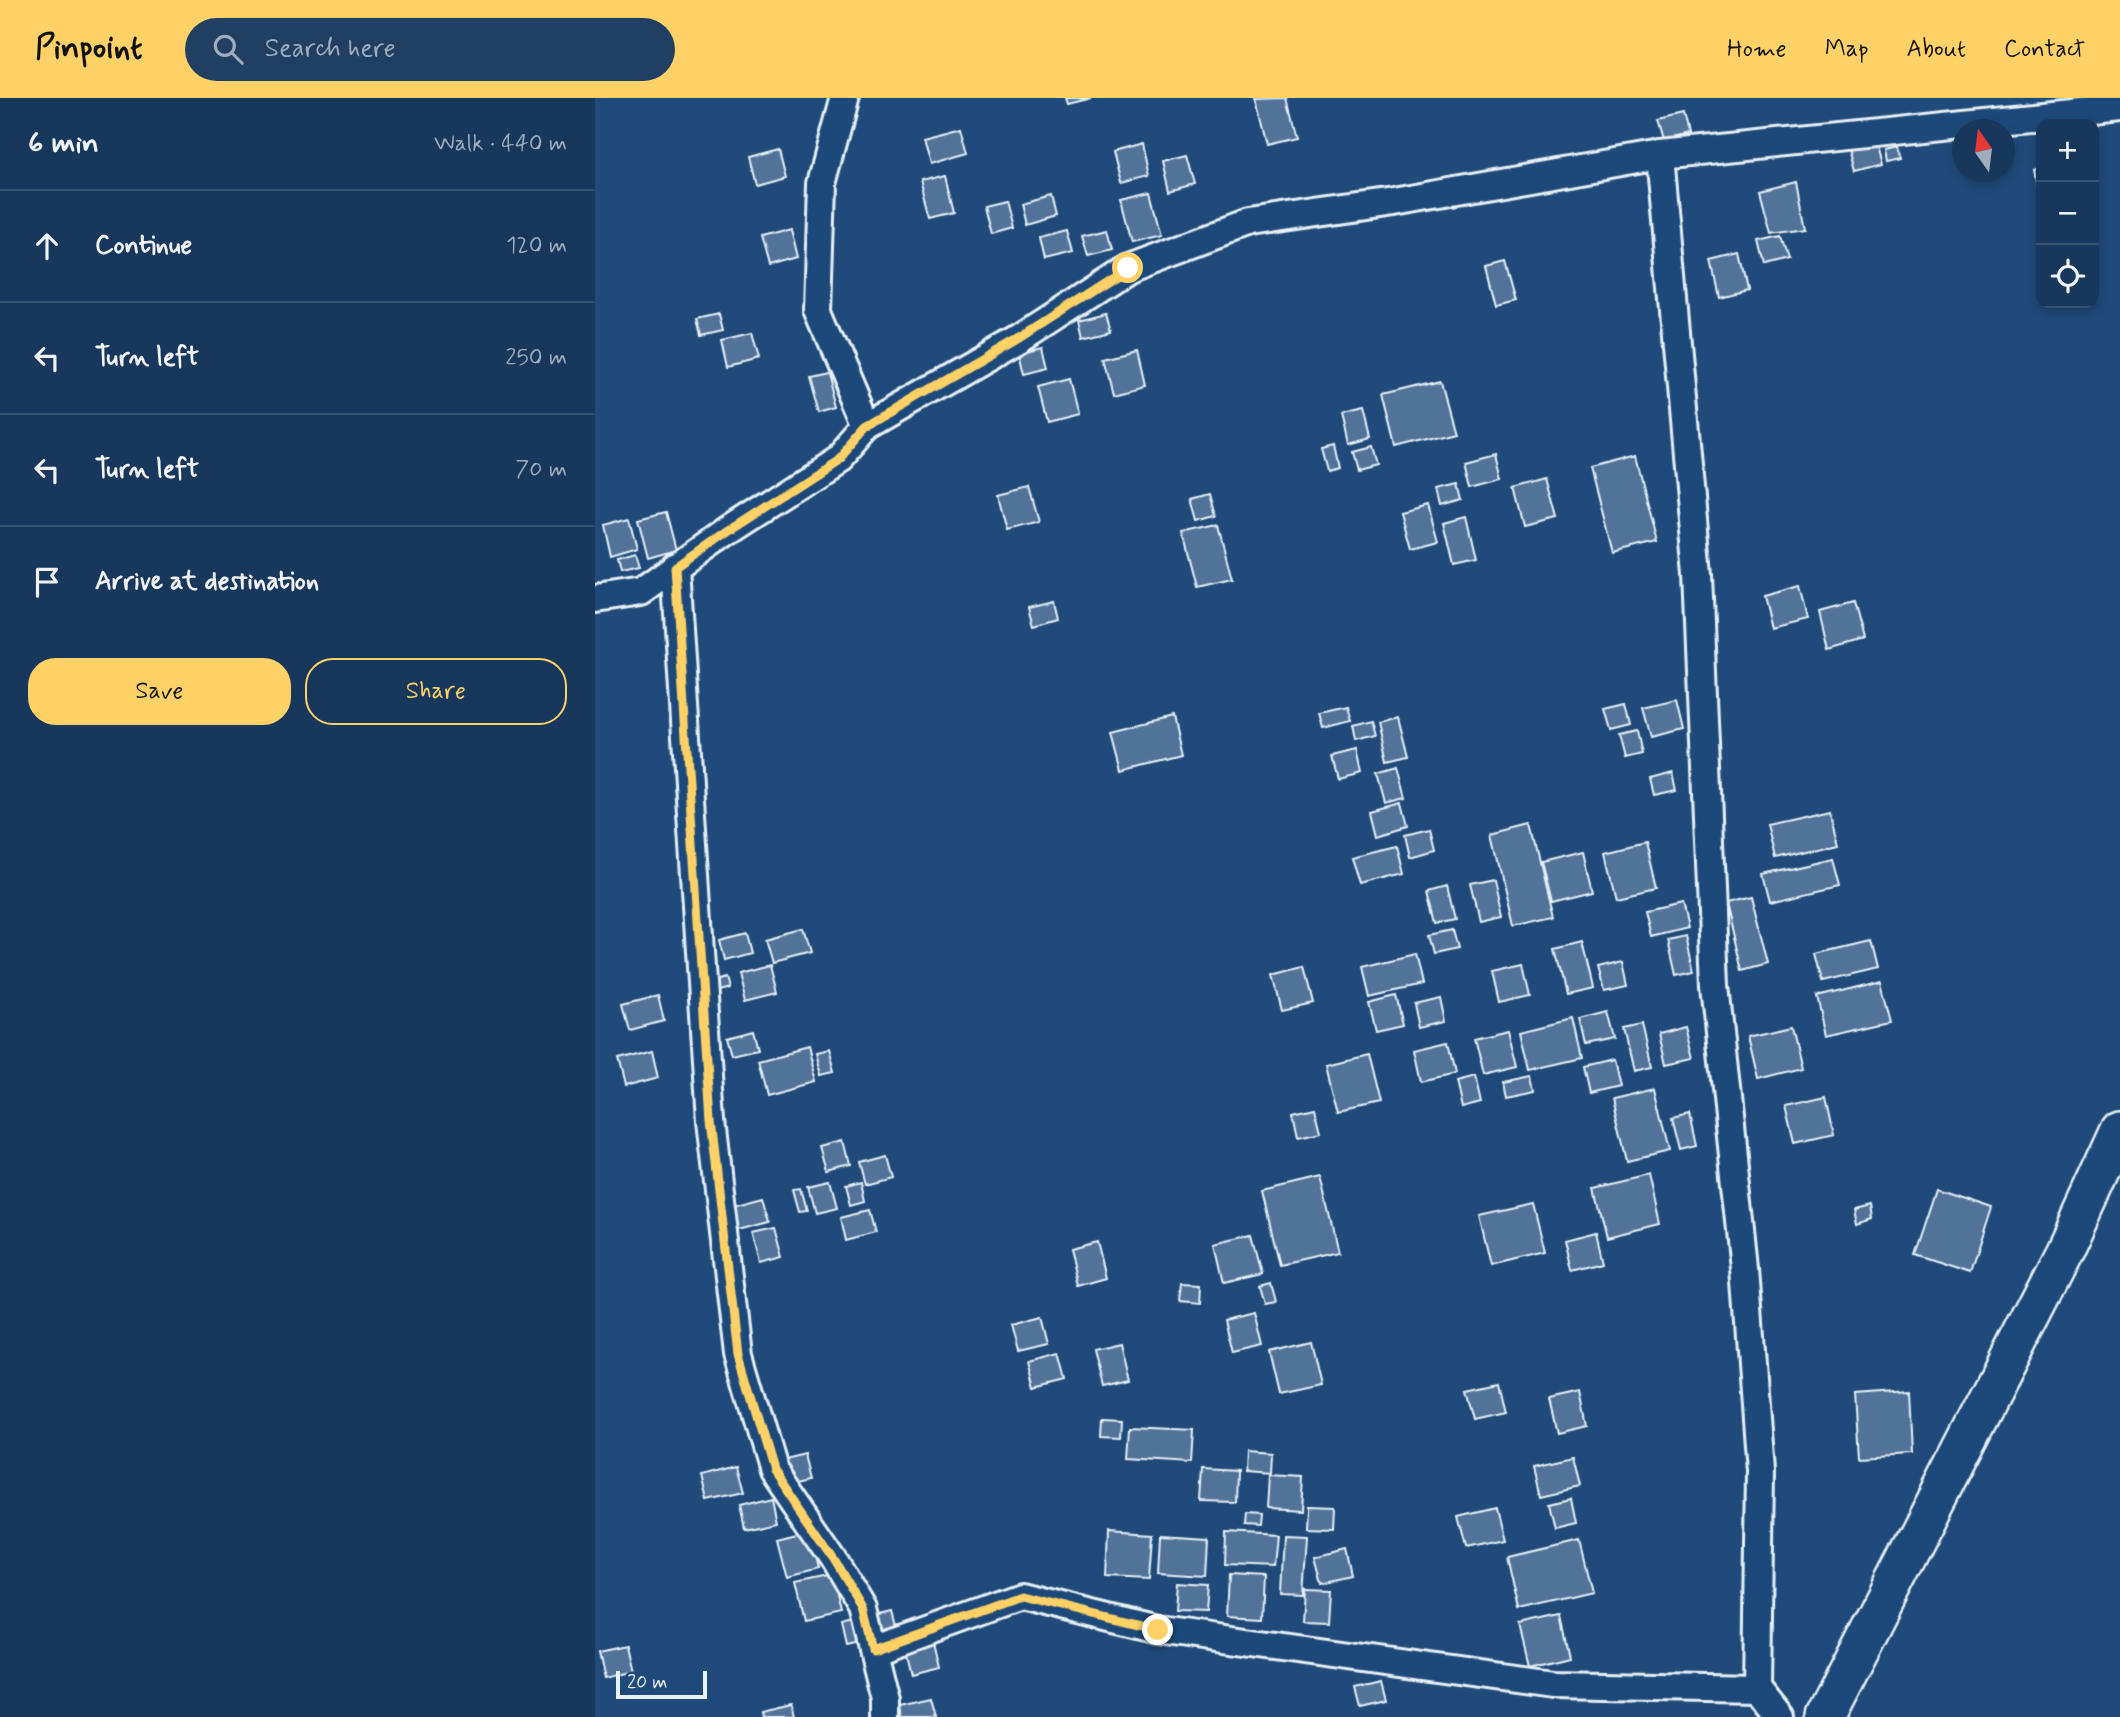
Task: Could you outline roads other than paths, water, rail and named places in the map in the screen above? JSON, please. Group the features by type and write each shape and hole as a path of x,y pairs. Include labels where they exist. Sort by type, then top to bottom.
{"main road":[{"path":"1825,1717 2065,1250 2120,1130"}],"street":[{"path":"845,98 822,183 818,310 867,426"},
{"path":"595,599 641,592 728,530 838,459 867,426 1019,338 1128,268 1248,223 1394,202 1660,155 2120,108"},
{"path":"1660,155 1698,575 1715,985 1745,1269 1760,1472 1757,1688 1780,1717"},
{"path":"675,567 711,1121 738,1354 772,1469 833,1558 863,1609 885,1698 885,1717"},
{"path":"873,1649 1020,1596 1158,1630 1553,1684 1757,1688"}]}
